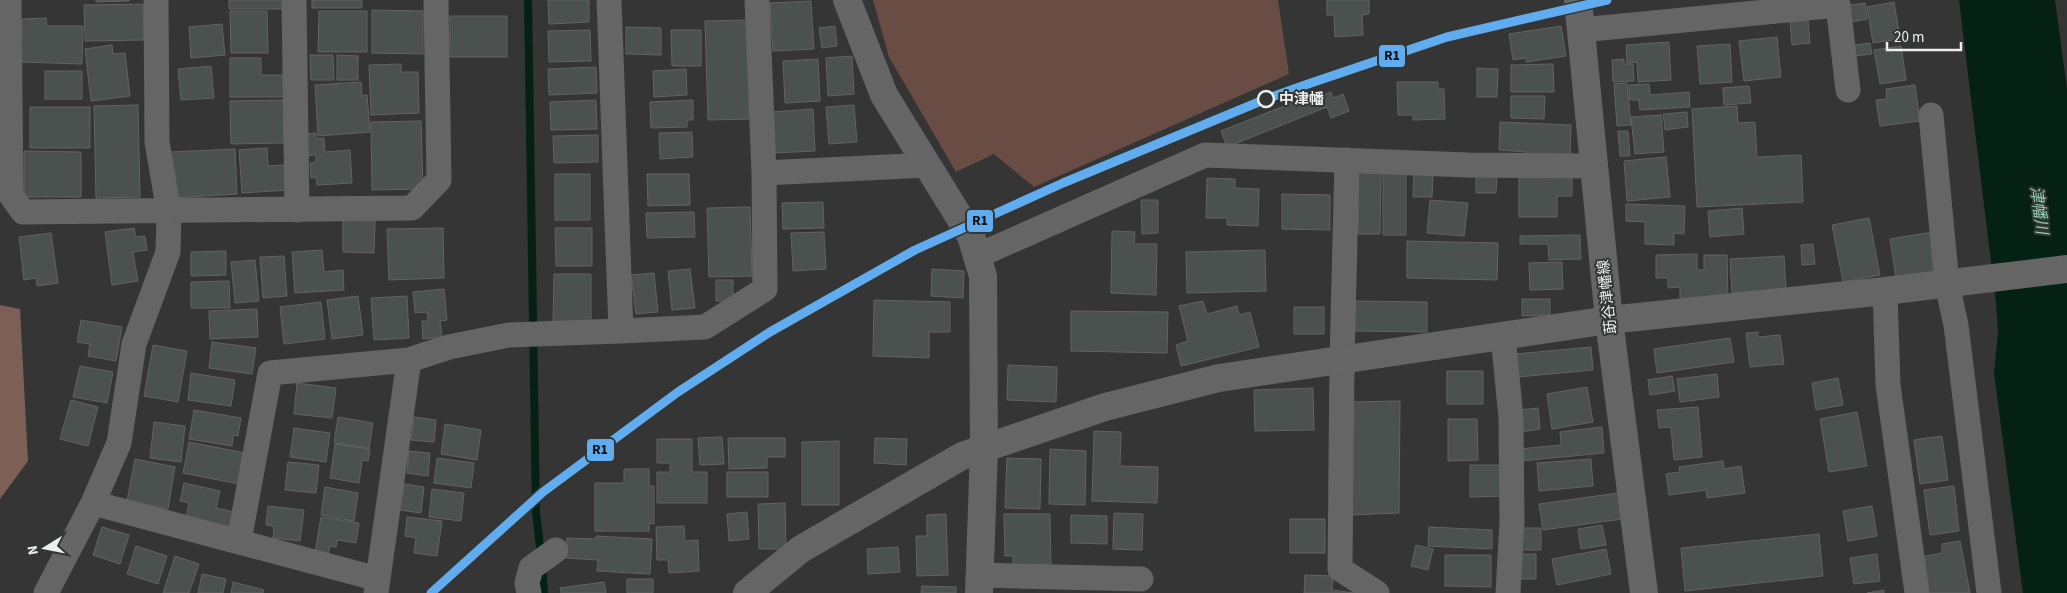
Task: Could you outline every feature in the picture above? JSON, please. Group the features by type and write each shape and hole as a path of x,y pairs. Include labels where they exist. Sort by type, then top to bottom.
{"street":[{"path":"9,0 5,187 23,212 170,212 412,208 439,180 436,0"},
{"path":"46,593 93,503 120,442 134,344 168,252 170,212 157,142 156,0"},
{"path":"294,0 297,210"},
{"path":"609,0 621,331"},
{"path":"239,541 270,373 409,360 449,347 509,335 705,327 765,289 764,174 757,0"},
{"path":"847,0 884,95 971,236 983,276 984,449 979,584 1141,579"},
{"name":"莇谷津幡線","path":"1578,0 1609,320 1644,593"},
{"path":"1581,30 1838,5 1848,90"},
{"path":"1931,115 1988,593"},
{"path":"977,256 1205,155 1594,166"},
{"path":"1347,160 1342,360 1340,569 1377,593"},
{"path":"764,174 928,165"},
{"path":"746,593 800,549 962,456 1106,407 1219,378 1609,320 1885,291 2067,269"},
{"path":"1885,291 1888,385 1917,593"},
{"path":"1503,336 1511,418 1512,522 1508,593"},
{"path":"93,503 239,541 377,586 409,360"},
{"path":"529,593 527,583 531,568 547,557"}],"shaded area":[{"path":"873,0 1278,0 1289,74 1034,187 994,154 956,172 889,57"},
{"path":"0,305 20,309 28,461 0,499"}],"water":[{"name":"津幡川","path":"1959,0 2055,0 2067,89 2067,593 2023,593 1994,373 1998,332 1996,303"}],"building":[{"path":"96,0 129,0 129,1 96,2"},
{"path":"229,0 284,0 284,9 229,9"},
{"path":"312,0 362,0 362,8 312,8"},
{"path":"548,0 589,0 589,22 549,24"},
{"path":"1327,0 1369,0 1369,14 1362,15 1363,35 1335,37 1334,15 1327,15"},
{"path":"811,1 814,49 773,51 770,3"},
{"path":"1894,2 1900,39 1873,43 1867,7"},
{"path":"1865,3 1867,19 1851,22 1849,5"},
{"path":"143,4 144,40 85,41 84,5"},
{"path":"372,10 423,11 423,54 372,53"},
{"path":"230,11 267,11 268,53 231,53"},
{"path":"319,11 367,11 367,52 318,52"},
{"path":"450,16 507,16 507,57 450,57"},
{"path":"46,18 47,26 83,26 82,64 21,62 22,19"},
{"path":"750,20 753,119 708,120 705,21"},
{"path":"1808,20 1810,43 1792,45 1790,22"},
{"path":"222,24 225,55 191,58 189,27"},
{"path":"835,26 837,46 822,48 819,28"},
{"path":"1561,26 1566,56 1526,62 1526,58 1513,60 1509,34"},
{"path":"626,27 661,28 661,55 626,54"},
{"path":"590,30 591,61 549,62 548,31"},
{"path":"671,30 701,30 701,66 672,66"},
{"path":"1777,37 1781,77 1744,81 1739,41"},
{"path":"1669,42 1671,80 1638,82 1637,62 1627,63 1626,45"},
{"path":"1870,43 1872,54 1855,56 1854,45"},
{"path":"1730,44 1732,82 1700,84 1697,46"},
{"path":"112,45 113,54 125,53 130,96 91,101 85,49"},
{"path":"1901,46 1906,80 1880,84 1874,50"},
{"path":"310,55 333,55 334,80 311,80"},
{"path":"337,55 358,56 358,80 337,80"},
{"path":"852,56 854,94 828,96 826,58"},
{"path":"230,58 261,58 261,75 283,75 284,97 230,97"},
{"path":"818,59 820,101 785,103 783,61"},
{"path":"1624,59 1624,64 1633,64 1634,81 1613,82 1612,60"},
{"path":"401,64 401,72 418,72 419,113 371,115 369,65"},
{"path":"1553,64 1554,92 1511,92 1511,65"},
{"path":"211,66 214,98 181,100 178,69"},
{"path":"596,67 597,93 549,95 548,69"},
{"path":"1477,68 1498,69 1497,97 1477,97"},
{"path":"686,69 687,95 654,97 653,71"},
{"path":"45,71 82,71 82,99 45,99"},
{"path":"361,82 362,96 367,95 370,132 318,136 315,85"},
{"path":"1397,82 1438,82 1438,89 1444,89 1445,119 1413,120 1413,115 1398,115"},
{"path":"1627,83 1631,125 1617,126 1614,84"},
{"path":"1649,84 1650,95 1689,92 1690,107 1640,110 1639,100 1630,100 1629,85"},
{"path":"1915,85 1920,121 1880,126 1876,100 1887,99 1886,89"},
{"path":"1749,86 1751,103 1724,105 1723,88"},
{"path":"1331,92 1333,98 1343,94 1349,111 1331,118 1327,107 1227,147 1221,131 1302,99 1304,103"},
{"path":"1511,96 1545,96 1544,119 1511,118"},
{"path":"283,100 284,143 231,144 230,101"},
{"path":"596,100 597,129 551,130 550,102"},
{"path":"693,100 693,120 687,120 687,127 651,128 650,102"},
{"path":"138,105 140,197 96,198 94,106"},
{"path":"854,105 857,142 829,144 826,107"},
{"path":"1737,106 1738,123 1755,122 1757,157 1801,155 1803,202 1697,207 1692,109"},
{"path":"30,107 90,107 90,148 30,148"},
{"path":"813,109 815,151 773,153 771,112"},
{"path":"1687,112 1688,127 1665,130 1663,114"},
{"path":"1661,115 1664,152 1635,154 1631,117"},
{"path":"421,121 423,189 372,190 371,122"},
{"path":"1500,122 1571,125 1570,160 1526,158 1526,152 1499,150"},
{"path":"1618,131 1628,131 1630,156 1620,156"},
{"path":"692,132 693,157 660,159 659,133"},
{"path":"316,133 316,139 324,138 325,152 350,150 352,183 317,185 316,177 311,178 310,163 316,162 316,155 305,156 303,134"},
{"path":"598,135 598,162 554,163 553,136"},
{"path":"267,148 268,166 287,165 289,190 242,193 239,150"},
{"path":"235,149 237,194 173,198 170,152"},
{"path":"24,151 81,152 81,197 24,197"},
{"path":"1666,157 1670,197 1627,201 1624,161"},
{"path":"1476,171 1497,172 1496,193 1476,193"},
{"path":"1358,172 1381,172 1380,234 1358,234"},
{"path":"1414,172 1433,173 1432,197 1413,197"},
{"path":"1383,173 1406,173 1406,235 1383,235"},
{"path":"555,174 590,174 590,220 555,220"},
{"path":"647,174 689,174 690,205 648,206"},
{"path":"1572,176 1572,196 1557,196 1557,217 1519,217 1519,177"},
{"path":"1207,178 1235,179 1235,188 1259,189 1258,226 1227,225 1227,218 1206,218"},
{"path":"1282,194 1330,195 1330,230 1282,229"},
{"path":"1141,200 1158,200 1158,233 1142,234"},
{"path":"1430,200 1468,203 1464,236 1427,233"},
{"path":"823,202 824,228 783,229 782,203"},
{"path":"1626,204 1685,206 1684,234 1674,233 1674,245 1645,244 1645,222 1626,221"},
{"path":"750,207 752,276 709,277 707,208"},
{"path":"1742,208 1744,234 1710,237 1708,211"},
{"path":"694,212 695,237 647,238 646,213"},
{"path":"1869,218 1880,275 1843,282 1832,225"},
{"path":"343,220 375,221 374,253 343,252"},
{"path":"134,228 136,237 145,236 147,250 133,252 138,281 112,285 105,232"},
{"path":"443,228 444,278 389,280 387,229"},
{"path":"555,228 592,228 592,266 556,266"},
{"path":"1112,231 1135,232 1134,244 1157,244 1156,295 1111,293"},
{"path":"824,232 826,269 793,271 791,233"},
{"path":"1933,232 1939,271 1896,278 1890,239"},
{"path":"51,233 58,283 37,286 36,278 24,280 19,237"},
{"path":"1580,235 1581,259 1549,260 1548,244 1520,244 1520,236"},
{"path":"1407,241 1498,243 1497,280 1407,278"},
{"path":"1813,244 1815,264 1802,265 1801,245"},
{"path":"322,250 324,272 343,270 344,290 295,293 292,252"},
{"path":"1265,250 1266,291 1187,293 1186,252"},
{"path":"226,251 226,275 191,276 191,252"},
{"path":"1697,254 1697,270 1704,270 1704,255 1727,255 1728,302 1680,298 1680,287 1668,288 1668,278 1656,278 1656,255"},
{"path":"284,256 287,296 263,298 260,257"},
{"path":"1784,256 1786,289 1732,293 1730,259"},
{"path":"255,260 259,301 235,303 231,262"},
{"path":"1562,262 1563,289 1530,290 1529,263"},
{"path":"690,269 695,308 672,310 668,271"},
{"path":"932,269 964,271 963,298 931,296"},
{"path":"654,273 658,312 636,314 631,275"},
{"path":"554,274 591,274 591,323 553,323"},
{"path":"716,280 733,280 733,301 716,301"},
{"path":"229,281 230,308 191,308 191,282"},
{"path":"444,289 447,320 440,321 442,337 423,339 422,321 428,321 427,312 415,313 413,292"},
{"path":"358,296 363,335 332,339 327,300"},
{"path":"407,296 409,338 374,340 371,298"},
{"path":"1522,299 1550,299 1550,315 1522,316"},
{"path":"874,300 950,302 950,332 929,332 929,358 873,356"},
{"path":"1203,301 1207,314 1237,306 1239,315 1250,312 1259,347 1181,366 1176,345 1188,341 1179,306"},
{"path":"1355,301 1427,302 1427,332 1355,331"},
{"path":"321,302 325,339 284,344 280,307"},
{"path":"1294,307 1324,307 1324,334 1294,334"},
{"path":"257,309 258,337 210,339 209,311"},
{"path":"1071,311 1168,312 1167,353 1071,351"},
{"path":"81,320 122,327 116,361 88,356 90,344 77,342"},
{"path":"1758,332 1758,337 1780,335 1784,364 1750,367 1746,333"},
{"path":"1730,338 1734,362 1657,373 1654,349"},
{"path":"212,342 256,348 252,374 209,368"},
{"path":"153,345 187,351 178,402 144,396"},
{"path":"1591,347 1593,370 1518,377 1516,354"},
{"path":"1008,365 1057,367 1056,402 1007,400"},
{"path":"80,366 113,372 107,403 73,397"},
{"path":"1447,371 1483,371 1483,404 1447,404"},
{"path":"191,373 235,380 231,406 188,400"},
{"path":"1717,374 1719,397 1680,402 1677,379"},
{"path":"1672,376 1675,391 1650,395 1648,380"},
{"path":"1838,378 1843,405 1816,410 1812,383"},
{"path":"297,383 336,388 332,418 294,414"},
{"path":"1587,387 1593,422 1552,429 1547,394"},
{"path":"1313,388 1314,430 1255,431 1254,390"},
{"path":"71,400 98,407 88,446 60,439"},
{"path":"1400,401 1399,513 1350,515 1349,402"},
{"path":"1698,407 1702,457 1674,460 1671,427 1659,428 1657,410"},
{"path":"1538,408 1540,429 1522,432 1519,410"},
{"path":"194,410 241,418 238,436 233,435 232,446 189,439"},
{"path":"1857,412 1867,466 1829,472 1820,419"},
{"path":"338,417 373,423 369,448 334,443"},
{"path":"414,417 436,420 434,442 411,440"},
{"path":"1448,419 1477,419 1478,460 1448,461"},
{"path":"154,422 185,426 181,462 150,458"},
{"path":"445,424 481,430 477,460 441,454"},
{"path":"1602,427 1604,453 1520,461 1519,449 1561,445 1560,432"},
{"path":"294,428 330,433 326,462 290,457"},
{"path":"1094,431 1121,432 1120,466 1158,467 1157,503 1092,501"},
{"path":"1942,436 1948,480 1920,484 1914,440"},
{"path":"722,437 724,464 700,465 698,438"},
{"path":"728,438 785,438 785,457 767,457 767,468 729,469"},
{"path":"875,438 907,439 906,465 874,463"},
{"path":"657,439 692,439 692,472 707,472 707,503 657,503 657,472 670,472 670,463 657,463"},
{"path":"839,441 839,505 802,505 802,442"},
{"path":"189,442 245,453 239,484 183,473"},
{"path":"335,444 370,449 368,461 362,460 359,483 330,478"},
{"path":"1050,449 1086,451 1085,505 1049,504"},
{"path":"409,451 430,453 428,476 407,473"},
{"path":"437,458 474,463 471,488 434,483"},
{"path":"1007,458 1041,459 1040,509 1005,508"},
{"path":"135,459 175,467 168,509 127,501"},
{"path":"1591,459 1593,486 1539,491 1537,463"},
{"path":"1723,461 1724,469 1741,466 1745,493 1707,498 1706,490 1669,495 1666,474 1680,472 1679,467"},
{"path":"288,462 319,465 316,493 285,490"},
{"path":"1470,465 1507,465 1507,496 1470,497"},
{"path":"624,469 649,469 649,486 654,486 654,524 649,523 649,531 595,531 595,483 624,483"},
{"path":"727,472 768,472 768,497 727,497"},
{"path":"184,483 220,491 216,508 234,512 229,533 185,523 189,503 180,501"},
{"path":"404,484 424,487 421,513 400,510"},
{"path":"1954,486 1959,531 1930,535 1924,490"},
{"path":"325,487 358,493 354,521 321,515"},
{"path":"432,489 464,493 461,521 429,517"},
{"path":"1618,493 1622,519 1543,530 1539,504"},
{"path":"785,503 786,549 759,549 758,504"},
{"path":"268,506 304,510 300,541 273,538 274,526 266,525"},
{"path":"1872,506 1877,536 1848,541 1843,511"},
{"path":"747,512 749,539 729,541 727,514"},
{"path":"1114,513 1143,514 1142,550 1113,549"},
{"path":"946,514 948,575 917,576 916,536 927,536 927,515"},
{"path":"1004,514 1050,514 1051,566 1013,566 1013,556 1005,556"},
{"path":"1071,515 1107,516 1107,544 1071,543"},
{"path":"321,517 359,523 356,543 337,540 336,547 330,546 328,555 315,553"},
{"path":"407,517 442,521 437,556 414,553 416,538 405,536"},
{"path":"1290,519 1325,519 1325,553 1290,553"},
{"path":"1602,525 1606,545 1581,549 1578,529"},
{"path":"684,526 685,541 698,540 699,571 669,573 668,560 657,560 656,527"},
{"path":"102,527 129,535 120,564 93,555"},
{"path":"1429,527 1492,530 1492,549 1428,546"},
{"path":"1520,528 1541,528 1541,550 1519,550"},
{"path":"1819,534 1823,576 1685,591 1681,548"},
{"path":"596,536 652,539 650,574 597,571 598,560 566,558 567,538 596,539"},
{"path":"1960,541 1970,593 1928,593 1921,557 1942,553 1942,544"},
{"path":"1416,545 1433,549 1428,570 1411,566"},
{"path":"136,546 167,556 158,584 127,574"},
{"path":"898,547 900,572 868,574 867,549"},
{"path":"1606,549 1611,574 1557,585 1552,559"},
{"path":"1516,554 1536,554 1536,579 1516,579"},
{"path":"1877,554 1880,581 1854,584 1850,558"},
{"path":"1445,555 1491,555 1491,587 1445,586"},
{"path":"175,556 199,564 189,593 163,593"},
{"path":"202,574 226,579 223,593 198,593"},
{"path":"1305,575 1333,576 1332,590 1354,593 1304,593"},
{"path":"627,579 653,579 653,593 627,593"},
{"path":"233,582 264,590 263,593 231,593"},
{"path":"604,582 606,593 561,593 560,588"},
{"path":"922,586 956,587 956,593 921,593"},
{"path":"1884,590 1884,593 1867,593"}],"waterway":[{"path":"528,0 536,512 541,555"},
{"path":"542,567 544,593"}],"transit line":[{"name":"R1","path":"431,593 543,492 678,392 770,332 915,250 1063,183 1266,99 1447,37 1607,0"}],"place":[{"name":"中津幡","path":"1266,99"}]}
